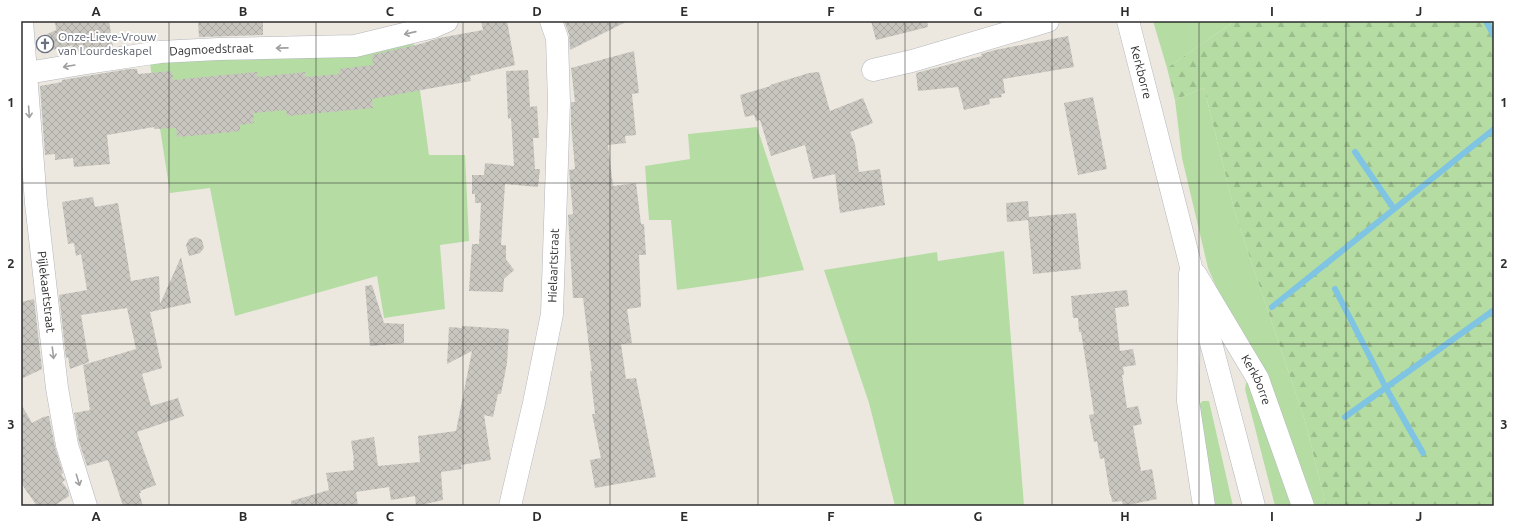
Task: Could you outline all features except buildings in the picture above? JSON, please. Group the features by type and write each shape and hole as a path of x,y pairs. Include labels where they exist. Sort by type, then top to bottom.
{"street":[{"name":"Dagmoedstraat","path":"27,73 160,52 218,49 355,46 433,27 447,21"},
{"name":"Hielaartstraat","path":"510,506 534,403 552,314 559,102 556,38 551,21"},
{"path":"873,70 912,61 1048,21"},
{"name":"Kerkborre","path":"1128,21 1254,506"},
{"path":"22,31 27,73"},
{"name":"Pijlekaartstraat","path":"27,73 28,110 36,203 57,388 68,446 86,506"},
{"name":"Kerkborre","path":"1190,263 1188,401 1204,506"},
{"name":"Kerkborre","path":"1190,263 1258,379 1302,506"}],"green space":[{"path":"1153,21 1235,21 1167,68"},
{"path":"1235,21 1494,21 1494,506 1326,506 1305,421 1235,213 1204,88 1175,100 1167,68"},
{"path":"413,40 429,155 465,155 469,241 440,245 445,309 384,318 377,276 235,316 210,188 170,193 150,64"},
{"path":"1204,88 1235,213 1305,421 1326,506 1312,506 1208,268 1182,158 1175,100"},
{"path":"757,127 804,270 677,290 671,220 649,220 645,166 690,159 688,134"},
{"path":"1004,251 1024,506 895,506 869,403 824,270 937,252 938,261"},
{"path":"1249,382 1296,506 1275,506 1245,389 1246,383"},
{"path":"1203,401 1209,401 1233,506 1215,506 1199,404"}],"waterway":[{"path":"1486,21 1494,36"},
{"path":"1272,307 1494,129"},
{"path":"1355,152 1394,209"},
{"path":"1335,289 1386,388 1423,453"},
{"path":"1345,417 1494,310"}],"place":[{"name":"Onze-Lieve-Vrouw van Lourdeskapel","path":"45,44"}]}
